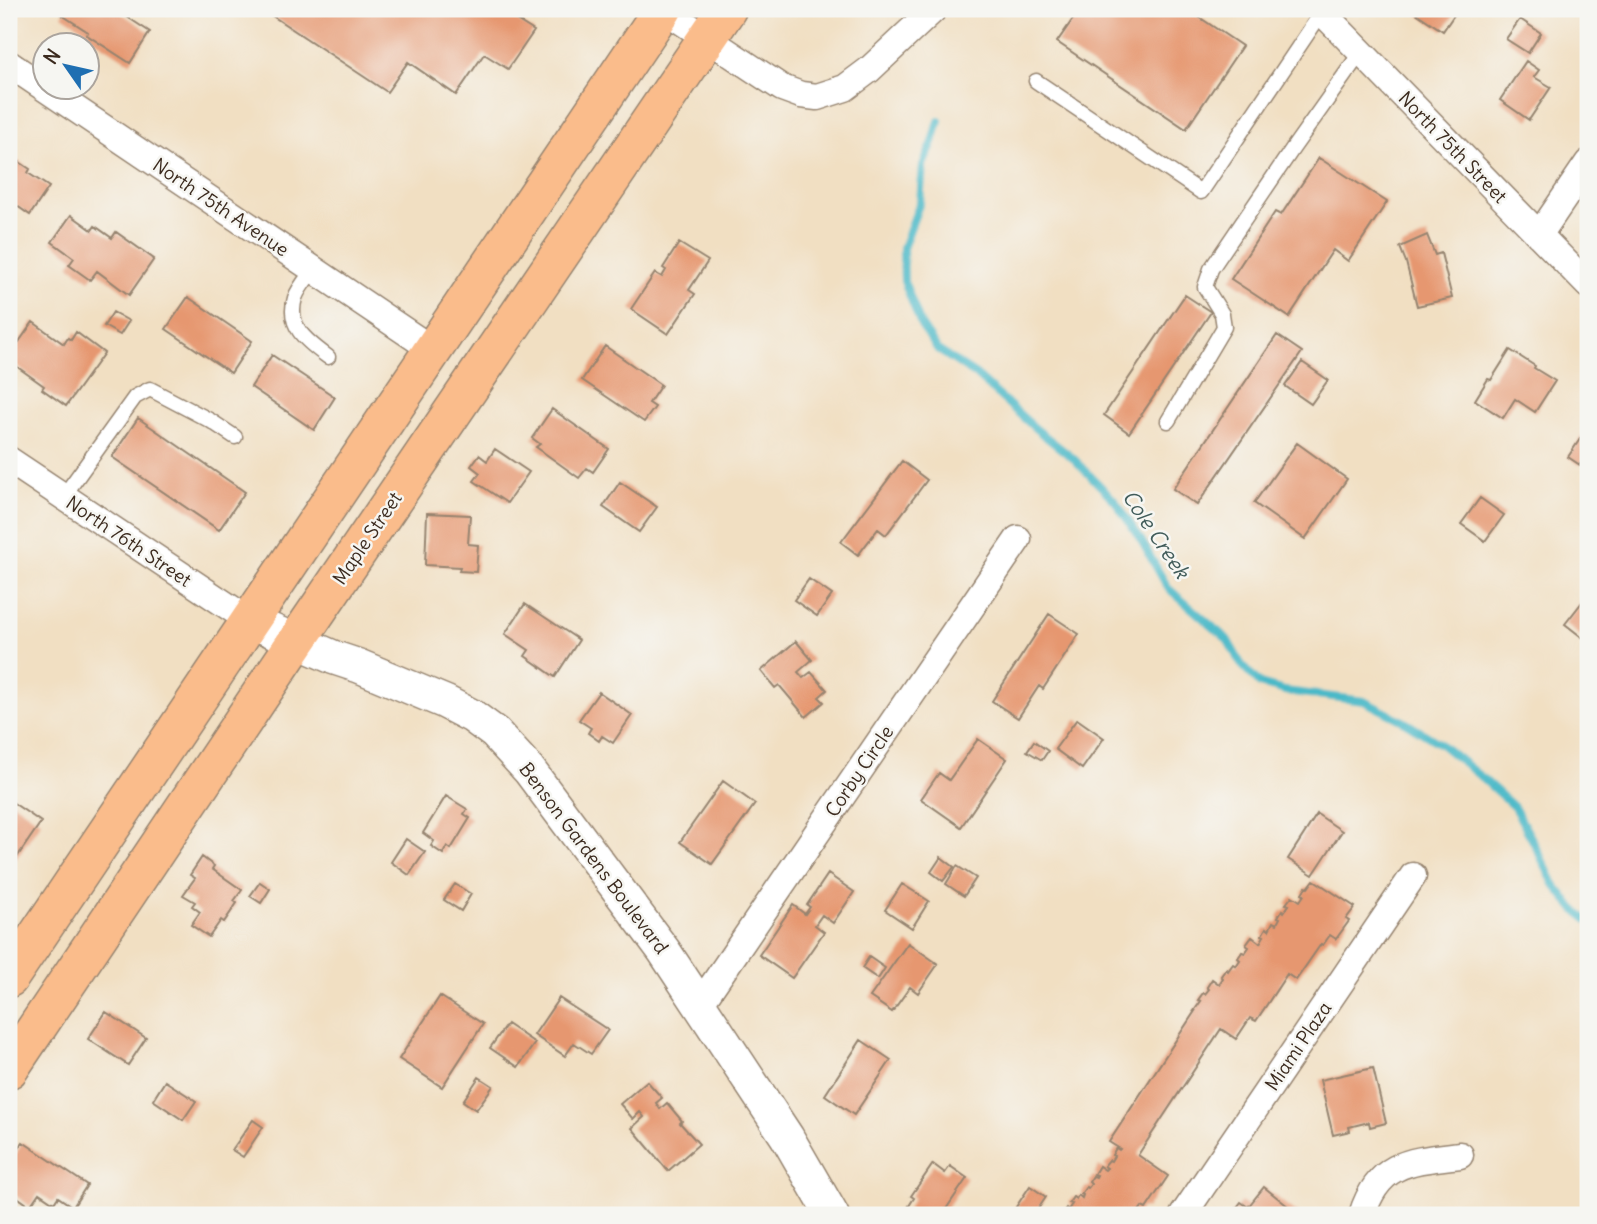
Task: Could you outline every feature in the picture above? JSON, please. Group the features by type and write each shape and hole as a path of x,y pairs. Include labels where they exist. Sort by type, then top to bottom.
{"main road":[{"path":"9,978 663,9"},
{"name":"Maple Street","path":"9,1069 717,24"}],"street":[{"path":"663,9 717,24 782,88 817,97 845,88 870,70 934,9"},
{"name":"North 75th Street","path":"1320,10 1588,285"},
{"name":"North 75th Avenue","path":"9,64 433,350"},
{"path":"1539,235 1588,163"},
{"name":"North 76th Street","path":"9,460 250,621"},
{"name":"Corby Circle","path":"700,1004 1018,539"},
{"name":"Benson Gardens Boulevard","path":"250,621 445,702 472,716 495,733 545,791 664,951 787,1137 832,1215"},
{"name":"Miami Plaza","path":"1183,1215 1413,876"},
{"path":"1362,1215 1375,1185 1400,1165 1419,1159 1460,1154"}],"lane":[{"path":"1036,81 1200,192 1320,10"},
{"path":"1168,421 1224,327 1222,314 1206,287 1211,270 1361,52"},
{"path":"313,270 295,298 293,318 303,339 328,357"},
{"path":"63,497 135,397 150,389 211,421 234,437"}],"building":[{"path":"67,9 115,9 150,32 130,63 102,45 102,32 88,32 62,15"},
{"path":"262,9 519,9 523,12 515,19 534,31 508,69 484,54 456,95 408,62 387,92"},
{"path":"1080,9 1187,9 1242,46 1186,129 1057,42"},
{"path":"1410,9 1458,9 1443,31"},
{"path":"1520,19 1541,33 1528,53 1506,39"},
{"path":"1526,61 1539,70 1534,77 1551,87 1529,120 1500,100"},
{"path":"9,155 30,169 28,173 49,187 30,215 10,201 9,203"},
{"path":"1319,158 1387,202 1348,261 1333,250 1289,317 1231,279 1275,212 1281,215"},
{"path":"71,215 92,230 95,226 112,238 116,232 154,259 129,295 97,271 90,280 69,265 74,258 52,242"},
{"path":"1427,235 1435,255 1441,253 1452,298 1417,306 1400,247"},
{"path":"679,243 708,261 689,290 695,294 668,334 631,309 655,273 662,277 666,270 663,268"},
{"path":"1185,295 1211,312 1129,433 1104,415"},
{"path":"188,297 252,341 231,373 166,329"},
{"path":"113,312 129,321 120,335 104,326"},
{"path":"33,322 64,344 68,338 71,340 76,332 104,353 66,406 9,361 9,356"},
{"path":"1277,335 1302,352 1197,505 1173,489"},
{"path":"605,346 661,385 649,403 655,407 644,422 582,380"},
{"path":"1510,350 1555,381 1535,412 1515,399 1503,418 1475,400"},
{"path":"272,355 335,397 314,430 251,387"},
{"path":"1302,362 1328,380 1311,404 1285,386"},
{"path":"552,409 609,449 593,472 587,468 579,478 536,447 540,444 532,438"},
{"path":"138,418 245,492 219,530 112,457"},
{"path":"1588,427 1588,464 1583,460 1580,465 1568,457"},
{"path":"1297,443 1347,479 1305,539 1254,503"},
{"path":"495,449 529,472 507,503 474,481 480,473 471,466 479,455 487,461"},
{"path":"902,461 927,480 886,535 878,529 858,555 841,542"},
{"path":"620,482 657,507 639,532 603,507"},
{"path":"1480,498 1504,515 1485,541 1461,524"},
{"path":"427,513 470,515 468,544 478,545 476,572 459,571 460,567 425,565"},
{"path":"809,579 832,595 817,616 794,600"},
{"path":"1583,601 1588,605 1588,642 1565,624"},
{"path":"525,604 579,640 555,677 525,656 529,650 505,634"},
{"path":"1049,614 1079,634 1043,689 1039,686 1018,718 992,701"},
{"path":"796,641 812,660 798,672 803,678 811,672 827,690 819,697 824,702 806,717 779,685 775,688 761,671"},
{"path":"599,692 632,715 613,743 602,736 599,741 588,733 591,728 579,720"},
{"path":"1077,719 1104,738 1082,769 1055,749"},
{"path":"978,739 1007,759 961,827 921,799 939,773 949,780"},
{"path":"1034,741 1048,751 1042,760 1027,751"},
{"path":"723,781 755,804 712,864 680,842"},
{"path":"446,796 467,809 464,814 470,818 451,849 447,846 443,854 431,846 434,841 423,833"},
{"path":"9,800 41,822 9,869"},
{"path":"1317,814 1342,831 1313,875 1288,859"},
{"path":"406,839 425,852 409,875 391,862"},
{"path":"202,857 214,866 212,869 242,890 224,922 221,920 209,937 191,925 200,912 192,906 195,902 183,895 195,878 190,875"},
{"path":"941,857 954,867 943,881 931,872"},
{"path":"957,866 976,878 964,896 946,884"},
{"path":"828,874 854,892 833,923 822,915 815,925 824,932 792,978 759,955 793,905 805,914 810,907 807,905"},
{"path":"1314,880 1355,907 1346,919 1349,921 1336,939 1330,935 1323,945 1321,944 1296,980 1287,974 1256,1021 1250,1018 1236,1039 1221,1029 1138,1155 1168,1176 1146,1209 1142,1207 1136,1215 1061,1215 1072,1204 1069,1203 1073,1197 1076,1199 1078,1195 1082,1198 1081,1194 1091,1184 1089,1182 1093,1176 1096,1177 1094,1174 1099,1166 1105,1170 1107,1168 1104,1166 1111,1161 1116,1148 1120,1149 1109,1142 1195,1011 1201,1001 1198,1000 1209,989 1207,987 1212,979 1219,984 1226,969 1228,971 1233,964 1236,966 1242,952 1245,953 1249,947 1246,945 1252,937 1260,943 1266,928 1269,930 1273,922 1277,924 1280,918 1278,917 1289,905 1286,904 1292,896 1300,901 1306,887"},
{"path":"260,882 270,889 261,903 250,896"},
{"path":"455,884 471,894 461,911 444,900"},
{"path":"902,884 929,901 912,928 885,910"},
{"path":"908,943 938,964 918,993 910,987 892,1012 870,997"},
{"path":"869,957 885,968 878,979 862,968"},
{"path":"440,996 483,1024 442,1087 399,1059"},
{"path":"559,998 608,1030 591,1054 574,1043 565,1056 534,1035"},
{"path":"106,1012 146,1038 128,1065 88,1039"},
{"path":"507,1024 535,1043 518,1067 490,1048"},
{"path":"861,1040 891,1060 854,1115 825,1095"},
{"path":"1373,1068 1386,1123 1370,1127 1369,1122 1333,1135 1320,1080"},
{"path":"479,1077 493,1086 476,1110 463,1101"},
{"path":"165,1081 196,1101 183,1120 153,1100"},
{"path":"647,1081 662,1098 656,1103 660,1109 667,1103 699,1144 668,1171 632,1128 644,1117 640,1112 633,1119 620,1104"},
{"path":"253,1120 263,1127 243,1157 232,1150"},
{"path":"23,1142 87,1185 73,1207 58,1197 54,1203 39,1193 30,1206 9,1191 9,1164"},
{"path":"933,1164 945,1173 950,1166 967,1178 942,1215 916,1215 907,1209 914,1198 911,1196"},
{"path":"1030,1186 1046,1197 1034,1215 1028,1215 1016,1207"},
{"path":"1264,1187 1299,1215 1231,1215 1241,1202 1248,1207"}],"waterway":[{"name":"Cole Creek","path":"939,121 923,165 920,202 903,248 904,281 921,325 938,350 976,375 1074,459 1115,501 1168,588 1227,639 1241,664 1260,684 1285,691 1364,701 1439,743 1514,807 1554,884 1574,909 1588,920"}]}
